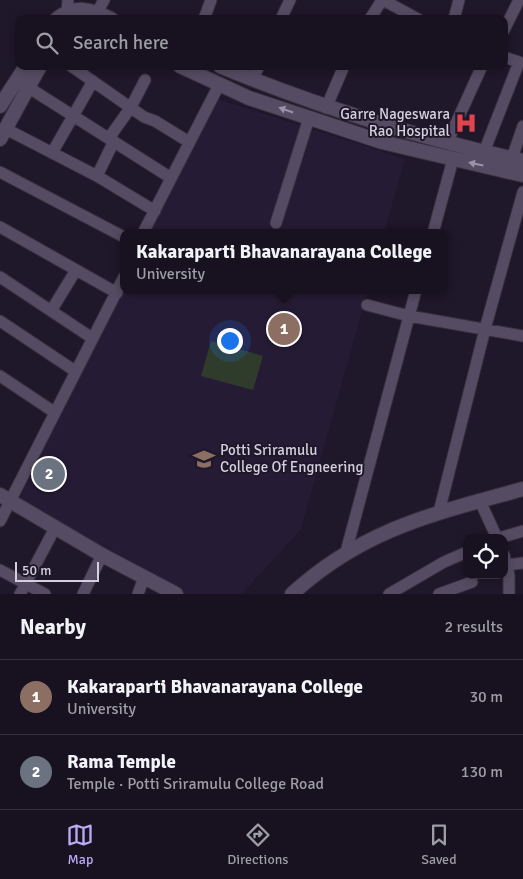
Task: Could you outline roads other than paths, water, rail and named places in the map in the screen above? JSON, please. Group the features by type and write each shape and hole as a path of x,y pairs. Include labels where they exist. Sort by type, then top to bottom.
{"street":[{"path":"205,15 211,0"},
{"path":"283,15 290,0"},
{"path":"373,15 383,0 411,15"},
{"path":"455,15 459,0"},
{"path":"508,22 519,0"},
{"path":"64,10 100,6"},
{"path":"484,152 521,63 508,58"},
{"path":"25,70 22,84 3,134 52,152 97,176 155,211"},
{"path":"0,106 36,70"},
{"path":"77,70 131,107 189,142"},
{"path":"188,70 219,85 382,142 523,175"},
{"path":"229,70 326,108 381,126 518,159 523,126"},
{"path":"252,80 257,70"},
{"path":"326,108 342,70"},
{"path":"447,143 480,70"},
{"path":"97,176 112,139 145,80"},
{"path":"52,152 93,81"},
{"path":"22,84 112,139 171,178"},
{"path":"145,229 219,85"},
{"path":"276,223 309,118"},
{"path":"434,229 453,159"},
{"path":"0,172 120,235"},
{"path":"440,512 485,329 523,192"},
{"path":"0,228 117,293"},
{"path":"51,311 76,270"},
{"path":"0,277 92,338"},
{"path":"0,522 5,498 54,412 120,286"},
{"path":"346,552 415,294"},
{"path":"367,305 409,316 523,336"},
{"path":"0,320 75,371"},
{"path":"0,376 54,412"},
{"path":"295,593 346,552 392,529 440,512 523,489"},
{"path":"5,498 102,555 176,594"},
{"path":"480,501 496,534"},
{"path":"23,589 55,528"},
{"path":"508,535 523,531"},
{"path":"389,594 444,562 463,554"},
{"path":"82,594 102,555"},
{"path":"508,560 523,563"},
{"path":"0,570 23,589 45,594"},
{"path":"138,594 144,577"},
{"path":"507,579 508,594"},
{"path":"439,594 472,582"}],"place":[{"name":"Garre Nageswara Rao Hospital","path":"466,123"},
{"name":"Kakaraparti Bhavanarayana College","path":"284,329"},
{"name":"Potti Sriramulu College Of Engneering","path":"204,459"},
{"name":"Rama Temple","path":"49,474"}]}
